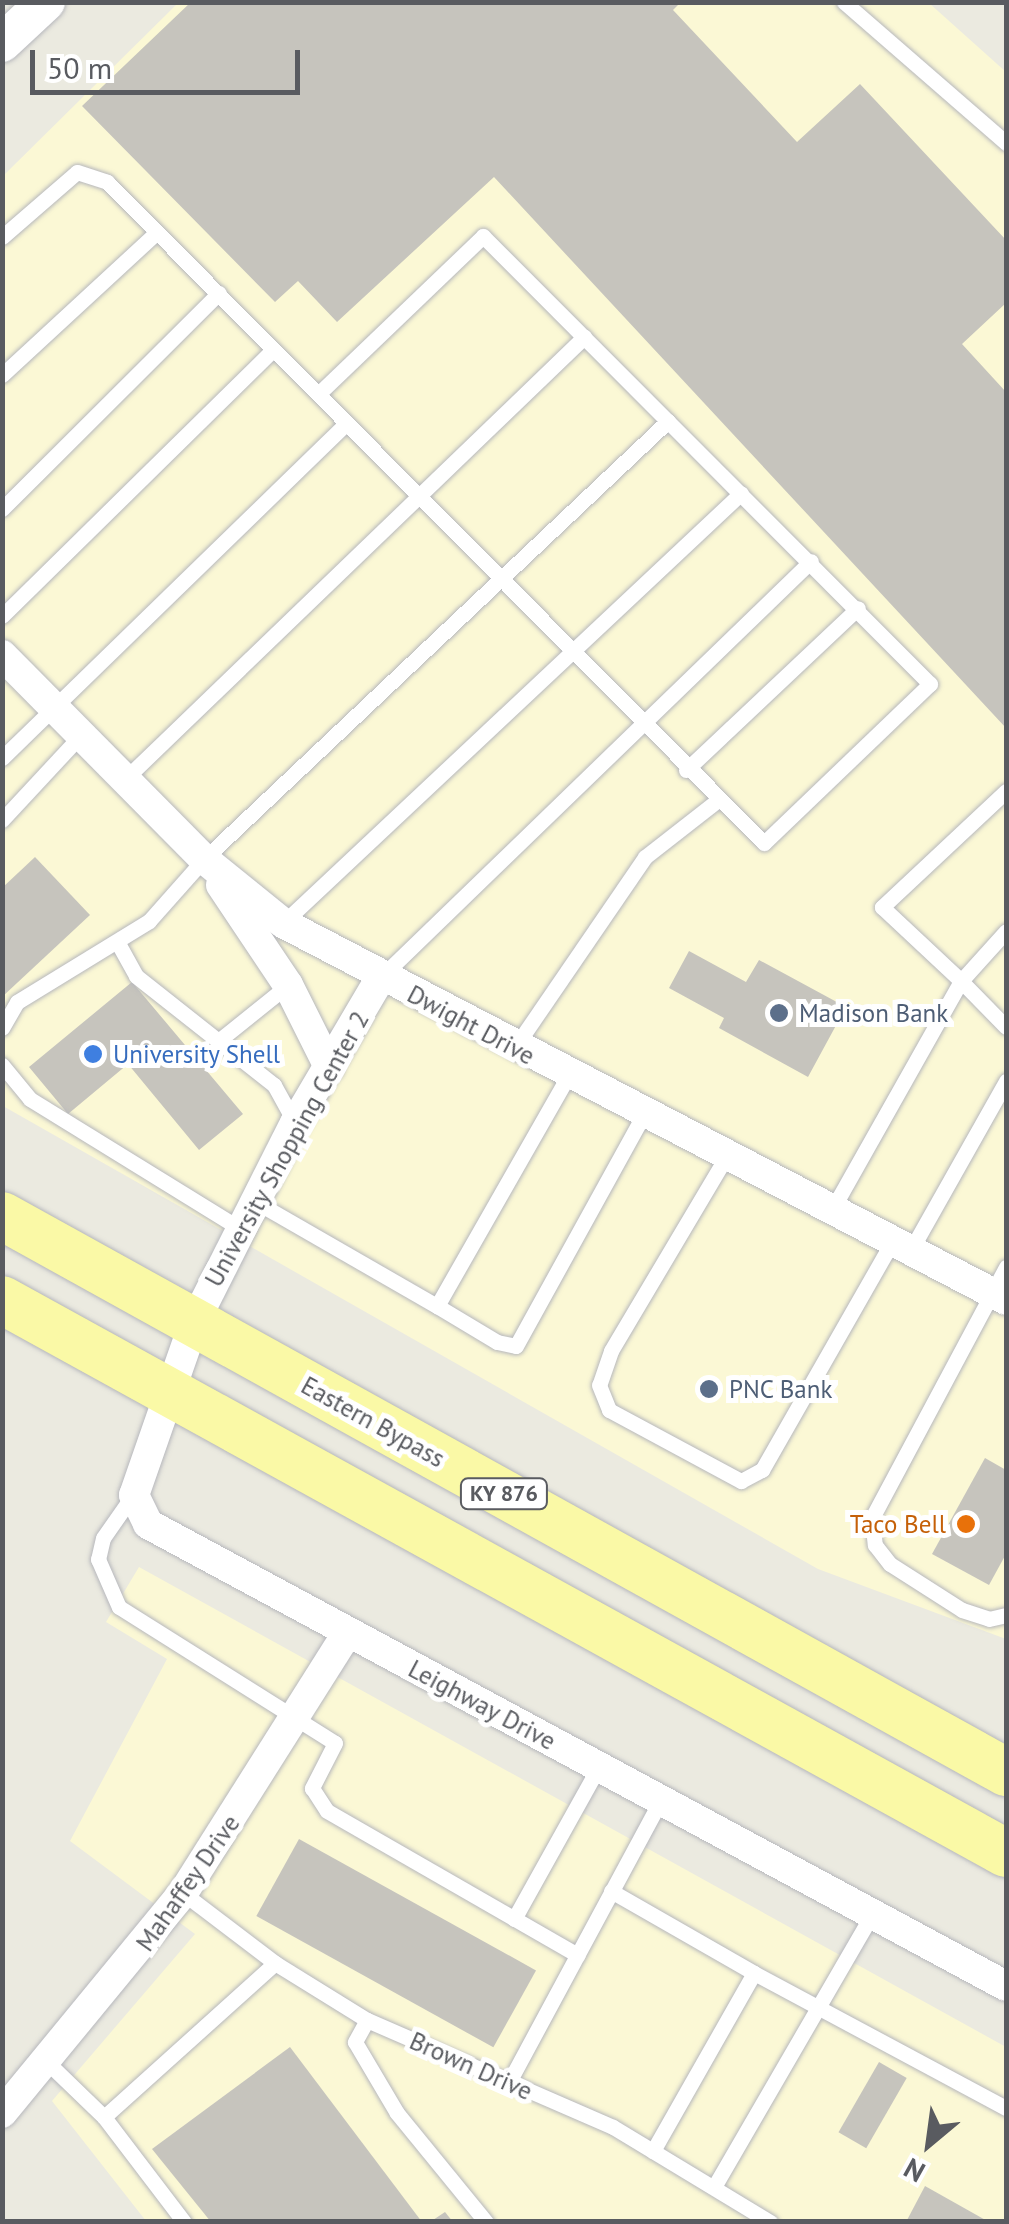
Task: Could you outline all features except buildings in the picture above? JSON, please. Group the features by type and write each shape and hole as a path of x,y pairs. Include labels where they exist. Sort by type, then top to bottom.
{"main road":[{"name":"Eastern Bypass","path":"2,1216 1006,1772"},
{"name":"KY 876","path":"2,1300 1006,1853"}],"street":[{"name":"Dwight Drive","path":"2,655 204,858 282,923 568,1076 646,1110 903,1243 1002,1286"},
{"path":"204,858 288,985 329,1067"},
{"name":"University Shopping Center 2","path":"194,1322 295,1123 381,977"},
{"path":"134,1495 194,1322"},
{"name":"Leighway Drive","path":"134,1495 148,1524 1006,1986"},
{"name":"Mahaffey Drive","path":"2,2113 183,1893 347,1634"}],"lane":[{"path":"844,2 1006,143"},
{"path":"2,238 77,172 107,182 503,582 574,651 686,770 764,843 930,684 812,560 484,236 318,394"},
{"path":"2,375 156,233"},
{"path":"2,509 219,294"},
{"path":"124,780 584,338"},
{"path":"2,616 273,350"},
{"path":"2,1028 17,1002 94,949 119,944 204,858 503,582 668,421"},
{"path":"2,758 346,424"},
{"path":"282,923 741,493"},
{"path":"381,977 812,560"},
{"path":"686,770 858,608"},
{"path":"2,820 80,736"},
{"path":"1006,792 882,907 1006,1027"},
{"path":"514,1047 645,857 718,800"},
{"path":"832,1208 960,981 1006,931"},
{"path":"119,944 136,976 222,1038 274,1086 295,1123"},
{"path":"222,1038 288,985"},
{"path":"2,1065 30,1099 239,1228"},
{"path":"437,1306 568,1076"},
{"path":"730,1152 611,1352 599,1384 609,1410 741,1481 762,1470 1006,1081"},
{"path":"256,1202 496,1342 516,1346 646,1110"},
{"path":"1002,1286 872,1518 875,1545 890,1564 962,1610 989,1619 1006,1615"},
{"path":"134,1495 103,1538 98,1560 120,1607 255,1689 293,1721 335,1743 312,1788 318,1804 576,1956"},
{"path":"514,1919 598,1768"},
{"path":"509,2082 660,1801"},
{"path":"611,1891 754,1974 1006,2106"},
{"name":"Brown Drive","path":"183,1893 275,1964 367,2020 653,2151 770,2222"},
{"path":"714,2188 822,2009 872,1914"},
{"path":"104,2117 275,1964"},
{"path":"653,2151 754,1974"},
{"path":"367,2020 355,2042 396,2113 486,2222"},
{"path":"47,2062 104,2117 184,2222"}],"shaded area":[{"path":"178,3 929,3 1006,72 1006,1639 818,1569 3,1106 3,176"},
{"path":"139,1567 1006,2047 1006,2221 146,2221 52,2101 195,1934 70,1841 167,1659 106,1622"}],"place":[{"name":"Madison Bank","path":"779,1013"},
{"name":"University Shell","path":"93,1054"},
{"name":"PNC Bank","path":"709,1389"},
{"name":"Taco Bell","path":"966,1524"}]}
